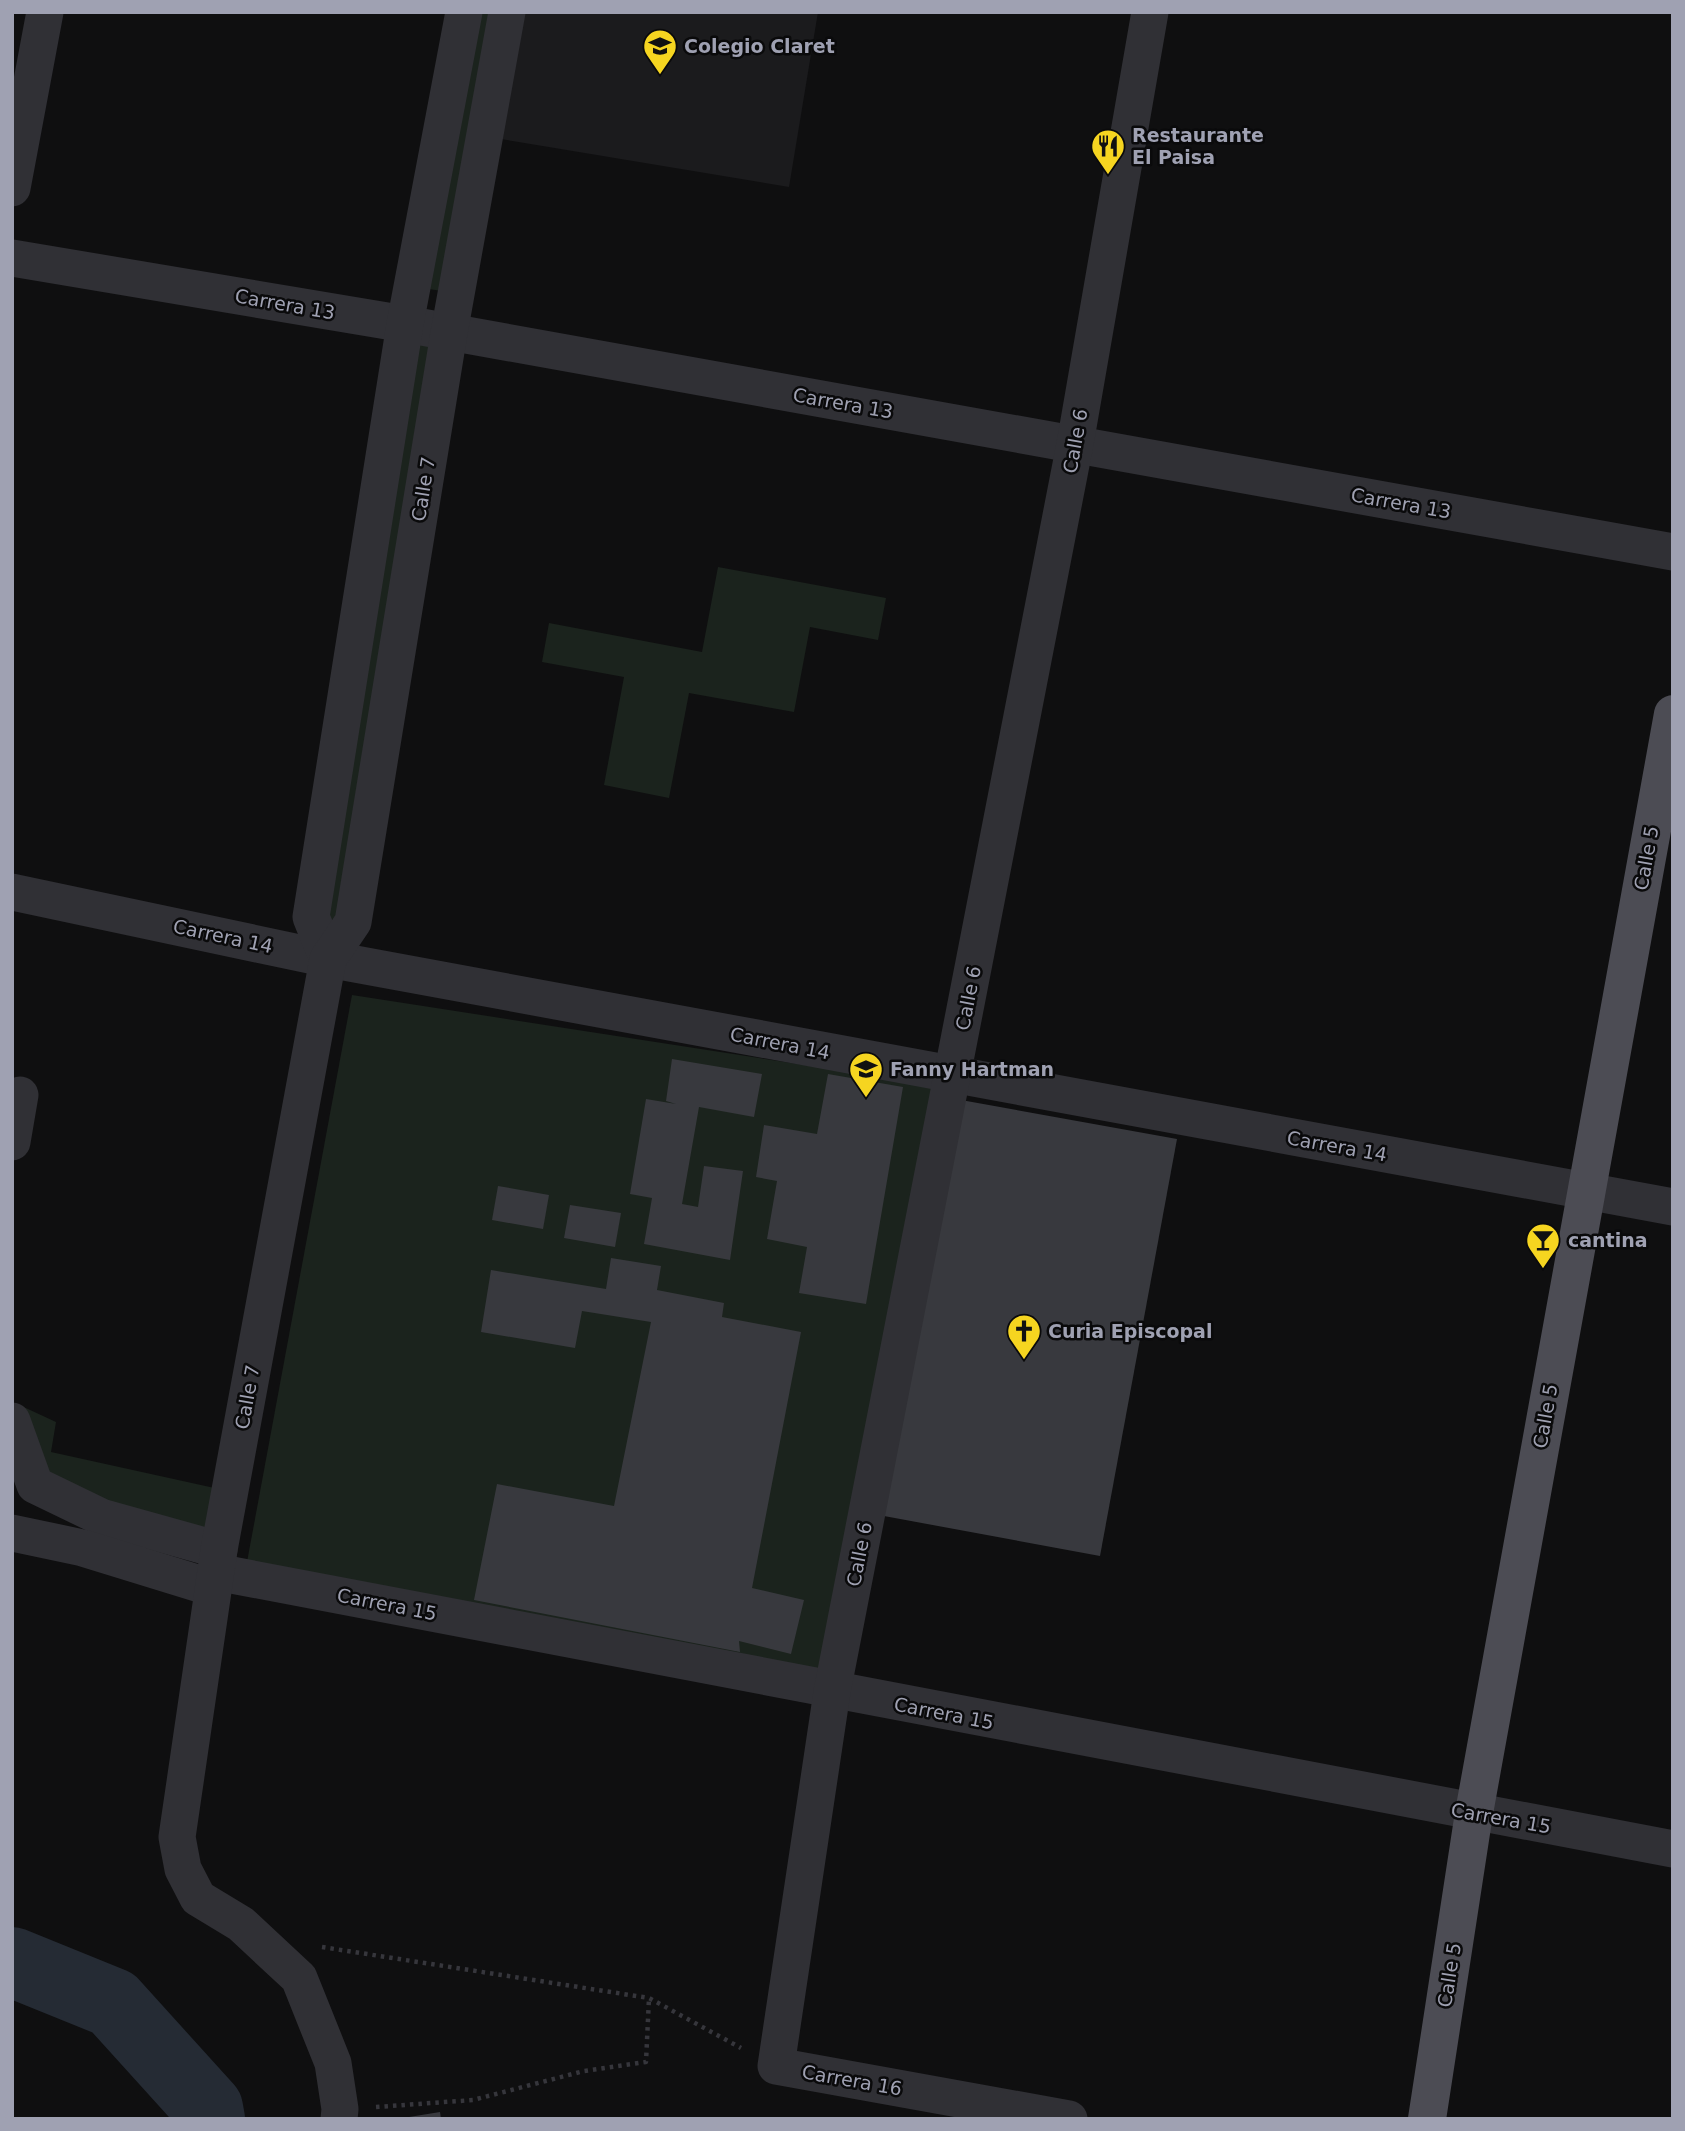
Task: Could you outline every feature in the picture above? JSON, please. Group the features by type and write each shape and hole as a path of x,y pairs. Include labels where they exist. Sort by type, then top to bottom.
{"main road":[{"name":"Calle 5","path":"1427,2119 1474,1813 1673,715"}],"street":[{"path":"12,188 45,12"},
{"path":"328,959 311,918 405,324 464,12"},
{"name":"Calle 7","path":"340,2114 333,2063 299,1978 242,1924 198,1898 183,1869 177,1837 216,1570 328,959 353,922 449,333 507,12"},
{"name":"Calle 6","path":"776,2066 832,1692 1075,444 1150,12"},
{"name":"Carrera 13","path":"12,258 405,324 1673,552"},
{"name":"Carrera 14","path":"12,892 328,959 1673,1207"},
{"path":"12,1142 20,1095"},
{"name":"Carrera 15","path":"12,1421 35,1485 216,1570 832,1692 1673,1849"},
{"path":"12,1533 216,1570"},
{"name":"Carrera 16","path":"776,2066 1069,2119"}],"path":[{"name":"Carrera 16","path":"307,1945 649,1998 776,2066"},
{"path":"340,2114 473,2100 584,2071 646,2062 649,1998"}],"shaded area":[{"path":"474,12 495,12 442,291 422,288"},
{"name":"Colegio Claret","path":"522,12 818,12 789,187 501,139"},
{"path":"415,344 436,347 338,921 322,917"},
{"path":"718,567 886,598 878,640 810,627 794,712 689,693 669,798 604,785 624,677 542,662 549,623 702,652"},
{"path":"352,995 940,1086 823,1676 247,1562"},
{"path":"15,1403 56,1422 51,1452 219,1489 210,1538 42,1480"}],"building":[{"path":"672,1059 762,1074 754,1117 699,1107 682,1204 698,1207 704,1166 743,1171 730,1260 644,1244 652,1198 630,1194 646,1099 676,1104 666,1101"},
{"path":"828,1074 903,1087 866,1304 799,1293 807,1247 767,1239 777,1181 756,1177 764,1125 817,1134"},
{"name":"Curia Episcopal","path":"961,1100 1177,1139 1100,1556 884,1516"},
{"path":"498,1186 549,1195 543,1229 492,1220"},
{"path":"570,1205 621,1213 615,1247 564,1238"},
{"path":"611,1258 661,1266 657,1290 724,1303 722,1317 801,1332 752,1588 804,1600 791,1654 739,1641 740,1652 474,1600 497,1484 614,1506 651,1322 582,1311 575,1348 481,1332 491,1270 606,1289"},
{"path":"440,2112 441,2119 409,2119 409,2117"}],"waterway":[{"path":"12,1962 113,2003 208,2108 210,2119"}],"place":[{"name":"Colegio Claret","path":"660,76"},
{"name":"Restaurante El Paisa","path":"1108,176"},
{"name":"Fanny Hartman","path":"866,1099"},
{"name":"cantina","path":"1543,1270"},
{"name":"Curia Episcopal","path":"1024,1361"}]}
